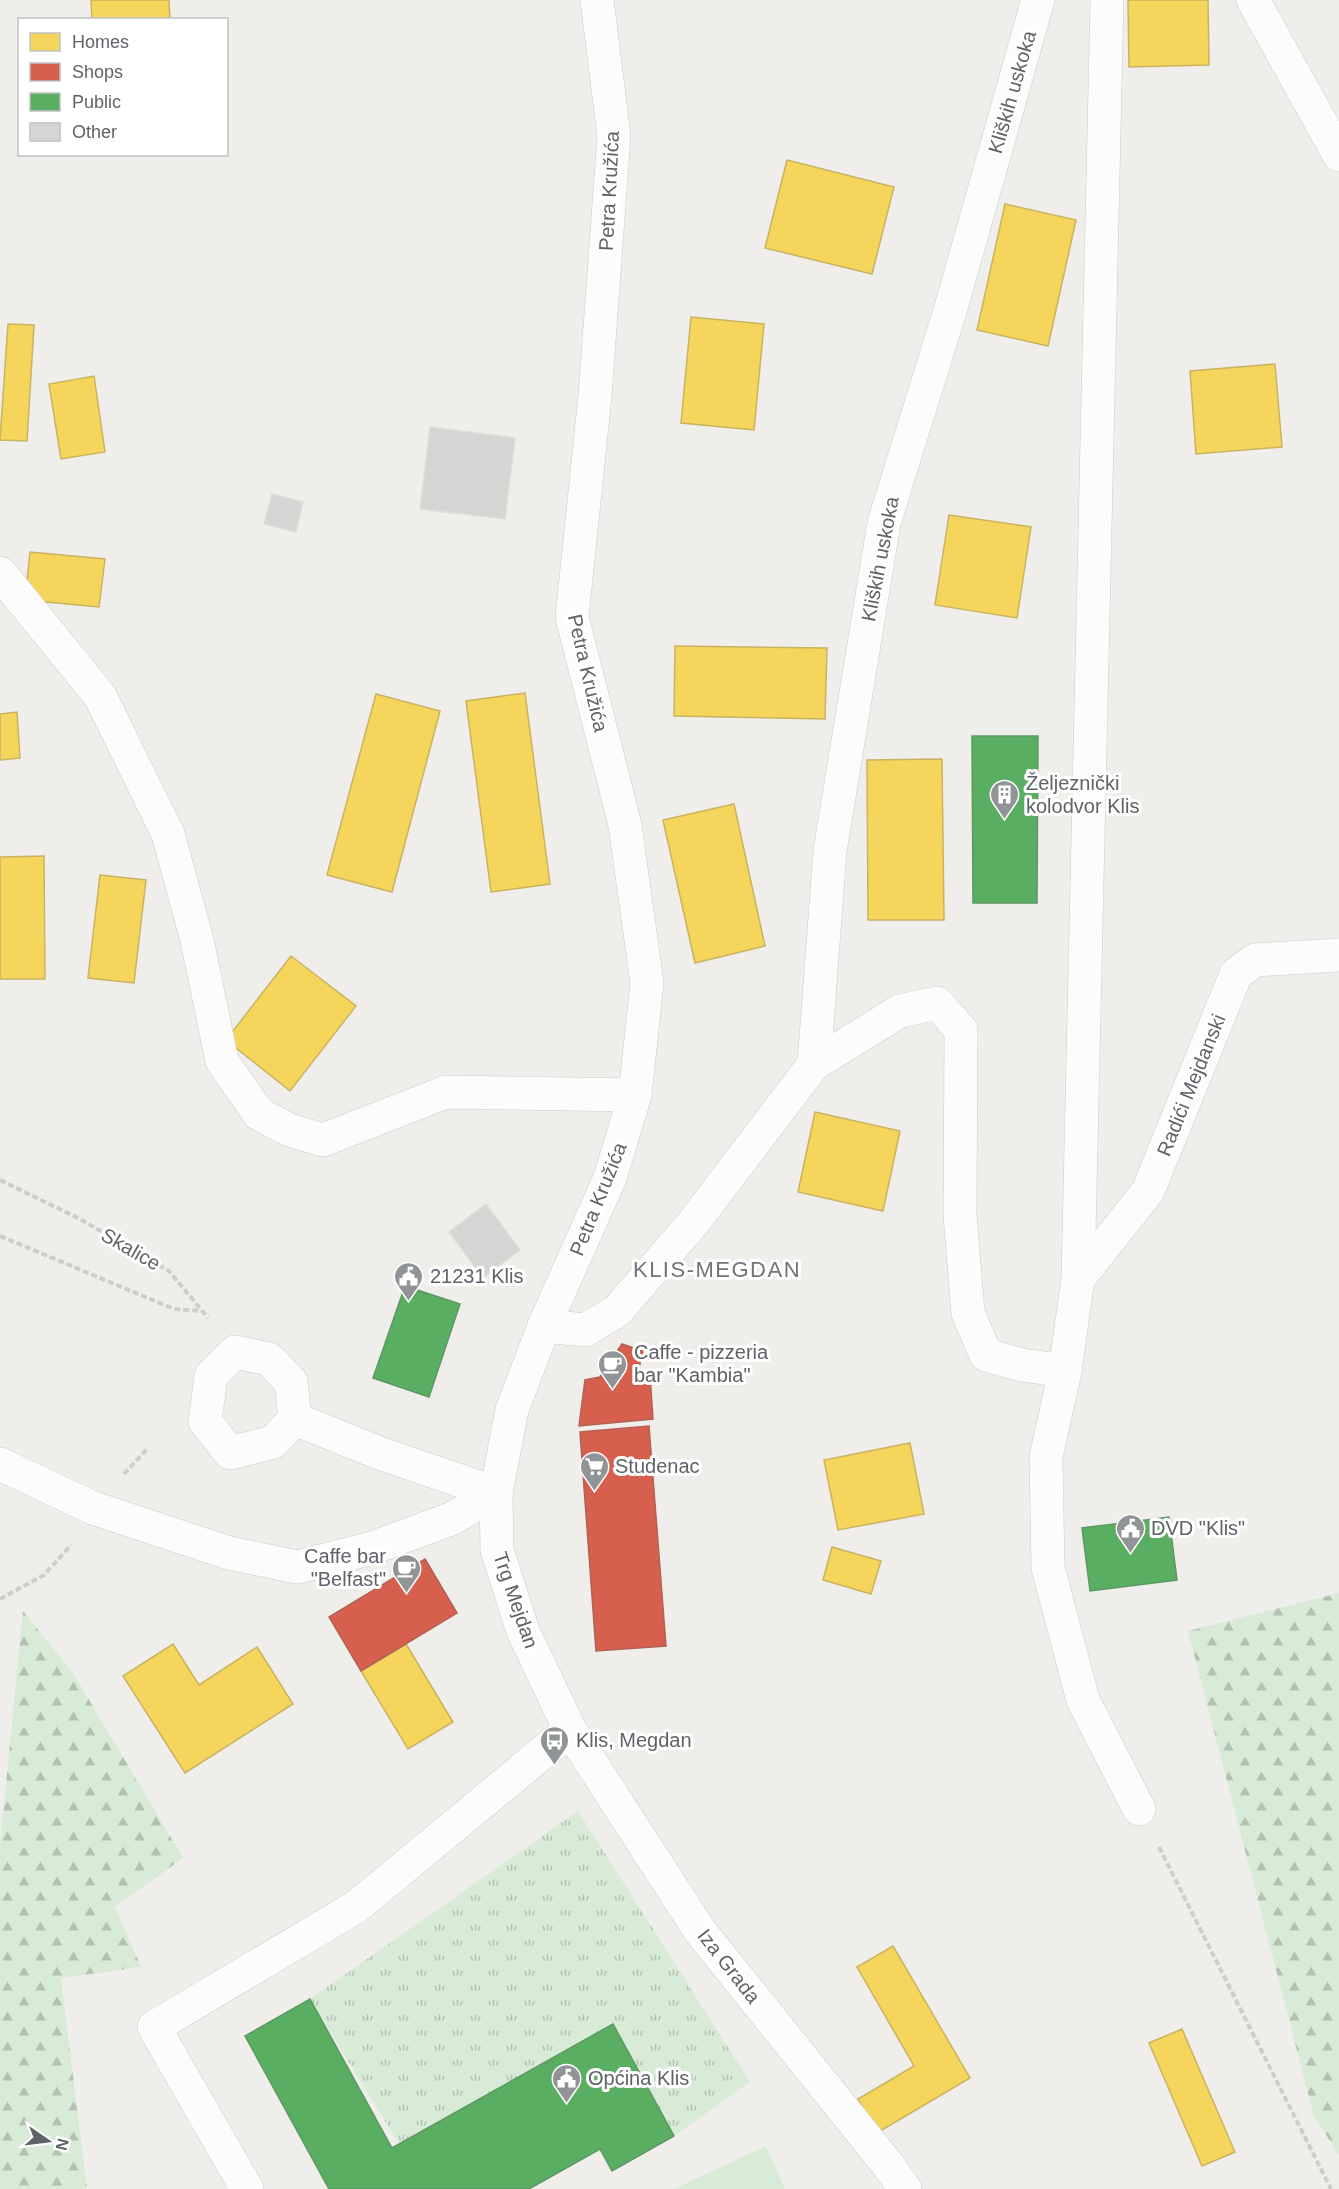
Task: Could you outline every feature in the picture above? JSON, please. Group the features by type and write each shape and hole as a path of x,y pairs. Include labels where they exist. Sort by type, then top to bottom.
{"street":[{"name":"Petra Kružića","path":"544,1326 610,1178 636,1095 647,983 625,825 572,616 595,396 614,136 597,0"},
{"name":"Kliških uskoka","path":"814,1064 830,851 884,523 950,311 1038,0"},
{"path":"1107,0 1078,1279 1065,1371 1046,1457 1048,1568 1083,1700 1139,1809"},
{"path":"1253,0 1339,155"},
{"path":"0,573 100,696 168,834 197,940 222,1061 259,1114 289,1130 323,1140 446,1092 636,1095"},
{"name":"Radići Mejdanski","path":"1078,1279 1148,1191 1236,974 1255,960 1339,955"},
{"path":"544,1326 585,1330 617,1311 693,1222 814,1064 900,1011 937,1003 961,1030 960,1215 968,1314 986,1355 1022,1365 1065,1371"},
{"name":"Trg Mejdan","path":"544,1326 512,1410 496,1493 497,1550 522,1631 570,1730"},
{"path":"235,1352 269,1359 291,1382 295,1419 273,1442 230,1453 205,1421 211,1376 235,1352"},
{"path":"295,1419 379,1453 496,1493"},
{"path":"0,1464 93,1508 229,1553 297,1567 372,1548 451,1519 496,1493"},
{"path":"247,2189 154,2027 356,1907 570,1730"},
{"name":"Iza Grada","path":"570,1730 700,1931 905,2189"}],"path":[{"name":"Skalice","path":"0,1180 80,1219 169,1271 235,1352"},
{"path":"0,1236 174,1309 202,1311"},
{"path":"1139,1809 1331,2189"}],"green space":[{"path":"1339,1593 1339,2155 1314,2116 1188,1631"},
{"path":"23,1611 73,1673 183,1858 115,1907 141,1967 61,1978 87,2189 0,2189 0,1845"},
{"path":"578,1811 750,2082 674,2136 612,2025 399,2144 310,1999"},
{"path":"766,2146 785,2189 674,2189"}],"building: Homes":[{"path":"91,0 169,0 170,18 92,18"},
{"path":"1128,0 1208,0 1209,65 1129,67"},
{"path":"787,160 894,187 872,274 765,248"},
{"path":"1005,204 1076,220 1048,346 977,330"},
{"path":"691,317 764,324 754,430 681,423"},
{"path":"8,324 34,325 27,441 0,440"},
{"path":"1275,364 1282,447 1196,454 1190,371"},
{"path":"94,376 105,452 61,459 49,384"},
{"path":"949,515 1031,527 1017,618 935,605"},
{"path":"30,552 105,559 99,607 25,600"},
{"path":"675,646 827,648 825,719 674,716"},
{"path":"525,693 550,884 491,892 466,701"},
{"path":"376,694 440,711 392,892 327,875"},
{"path":"17,712 20,758 0,760 0,714"},
{"path":"942,759 944,920 868,920 867,760"},
{"path":"734,804 765,946 695,963 663,820"},
{"path":"44,856 45,979 0,979 0,857"},
{"path":"100,875 146,880 134,983 88,978"},
{"path":"291,956 356,1006 290,1091 226,1040"},
{"path":"815,1112 900,1131 883,1211 798,1192"},
{"path":"910,1443 924,1514 838,1530 824,1460"},
{"path":"832,1547 881,1561 871,1594 823,1580"},
{"path":"173,1644 199,1685 257,1647 293,1704 185,1773 123,1676"},
{"path":"406,1644 453,1722 408,1749 361,1671"},
{"path":"893,1946 970,2078 877,2133 858,2099 914,2066 857,1967"},
{"path":"1182,2029 1235,2152 1202,2166 1149,2043"}],"building: Shops":[{"path":"622,1344 643,1351 637,1376 650,1375 653,1419 579,1426 585,1380 600,1377"},
{"path":"649,1426 666,1646 596,1651 580,1432"},
{"path":"425,1559 457,1613 361,1671 329,1617"}],"building: Public":[{"name":"Željeznički kolodvor Klis","path":"972,736 1038,736 1037,903 973,903"},
{"path":"405,1286 460,1304 429,1397 373,1378"},
{"name":"DVD \"Klis\"","path":"1169,1517 1177,1580 1090,1591 1082,1528"},
{"path":"310,1999 392,2148 613,2024 674,2136 612,2171 600,2149 529,2189 329,2189 245,2036"}],"building: Other":[{"path":"430,427 515,438 505,519 420,509"},
{"path":"272,494 303,502 296,532 264,524"},
{"path":"486,1204 520,1250 483,1278 449,1232"}],"place":[{"name":"Željeznički kolodvor Klis","path":"1005,820"},
{"name":"21231 Klis","path":"409,1302"},
{"name":"Caffe - pizzeria bar \"Kambia\"","path":"613,1390"},
{"name":"Studenac","path":"594,1492"},
{"name":"DVD \"Klis\"","path":"1130,1554"},
{"name":"Caffe bar \"Belfast\"","path":"407,1594"},
{"name":"Klis, Megdan","path":"555,1766"},
{"name":"Općina Klis","path":"567,2104"}],"district":[{"name":"KLIS-MEGDAN","path":"717,1269"}]}
